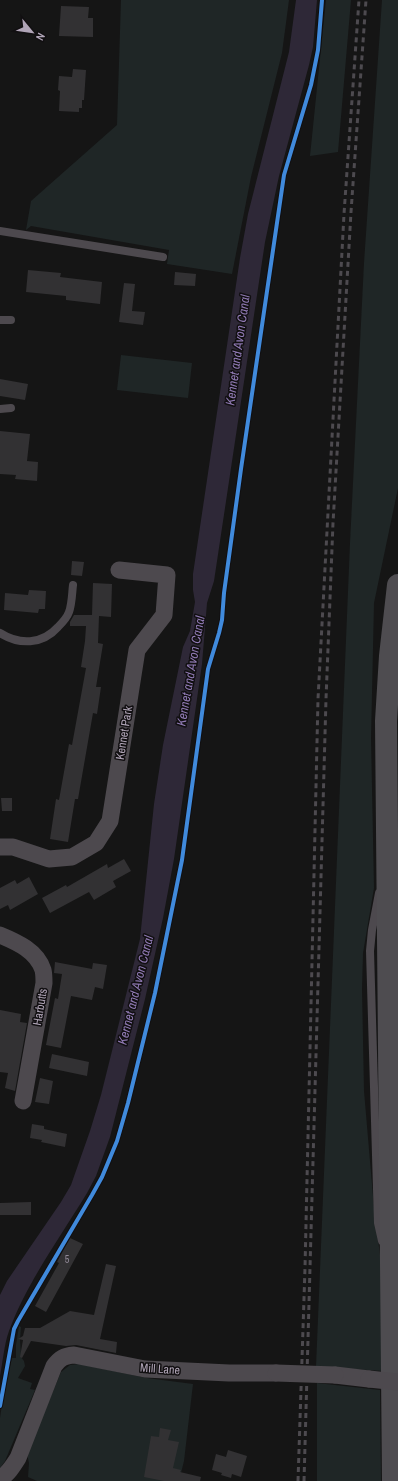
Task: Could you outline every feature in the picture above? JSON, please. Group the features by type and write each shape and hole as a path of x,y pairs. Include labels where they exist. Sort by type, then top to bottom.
{"highway":[{"path":"393,1481 386,859 386,721 390,656 398,585"}],"street":[{"name":"Kennet Park","path":"0,847 13,847 49,859 72,857 96,843 110,821 137,650 164,615 167,575 119,570"},
{"name":"Harbutts","path":"0,935 20,943 37,958 43,970 44,983 23,1100"},
{"name":"Mill Lane","path":"4,1479 18,1458 54,1366 59,1359 65,1356 74,1355 144,1369 229,1373 335,1375 398,1382"}],"lane":[{"path":"0,231 163,257"},
{"path":"0,320 11,320"},
{"path":"0,409 11,408"},
{"path":"0,633 17,641 32,642 42,640 54,632 69,612 73,585"}],"shaded area":[{"path":"121,0 289,0 282,53 251,177 232,274 167,264 169,250 31,226 26,230 31,201 117,125"},
{"path":"326,0 351,0 338,152 310,156"},
{"path":"382,0 398,0 398,488 374,603 371,738 374,888 363,953 362,989 364,1091 374,1208 385,1294 384,1371 316,1367 350,543 364,263"},
{"path":"121,355 192,363 188,398 117,390"},
{"path":"19,1326 21,1327 21,1357 25,1366 18,1378 32,1383 30,1389 35,1390 5,1461 0,1468 0,1418 4,1391 12,1358 16,1358 16,1345"},
{"path":"79,1364 147,1378 193,1384 184,1461 179,1481 37,1481 28,1477 29,1463 27,1454 61,1372 70,1365"},
{"path":"317,1383 380,1390 381,1481 317,1481"}],"water":[{"name":"Kennet and Avon Canal","path":"296,0 317,0 313,47 279,176 265,242 214,581 207,603 202,664 174,859 163,918 145,999 110,1137 96,1176 87,1193 34,1278 16,1313 7,1336 0,1376 0,1295 7,1281 71,1185 101,1095 140,939 154,804 163,745 183,647 190,631 195,602 193,574 240,258 248,214 289,52"}],"building":[{"path":"61,6 89,7 88,18 93,18 93,37 59,36"},
{"path":"73,69 86,70 82,108 79,108 79,112 59,111 59,76 72,77"},
{"path":"28,270 61,273 60,277 102,282 100,304 66,300 66,296 26,292"},
{"path":"175,272 196,274 195,286 174,285"},
{"path":"124,283 135,284 132,311 145,312 143,325 119,322"},
{"path":"0,379 28,384 25,400 0,396"},
{"path":"0,431 30,434 27,461 38,462 37,481 15,479 16,475 0,474"},
{"path":"72,561 84,562 82,576 71,575"},
{"path":"93,583 112,584 111,617 99,616 98,643 103,644 96,687 101,687 97,714 93,713 78,799 75,799 68,842 50,839 56,799 59,800 69,744 72,745 86,668 81,667 86,626 70,626 70,622 74,615 92,615"},
{"path":"29,590 46,591 45,609 39,609 38,613 4,610 5,593 28,595"},
{"path":"1,798 12,798 12,811 2,811"},
{"path":"124,859 131,871 113,881 116,887 94,900 89,892 50,913 42,898 66,885 67,887 107,864 108,868"},
{"path":"29,877 38,894 10,910 8,905 0,909 0,888 15,880 17,884"},
{"path":"55,962 92,969 93,963 107,965 103,989 95,987 92,1000 71,996 61,1048 46,1045 55,998 58,999 62,974 54,973"},
{"path":"0,1010 21,1014 20,1022 27,1023 15,1091 5,1088 8,1073 0,1072"},
{"path":"52,1054 89,1062 87,1076 49,1068"},
{"path":"40,1078 53,1081 49,1104 35,1102"},
{"path":"32,1124 44,1126 44,1129 67,1134 65,1147 30,1138"},
{"path":"31,1202 31,1215 0,1215 0,1203"},
{"path":"70,1238 83,1244 46,1312 35,1306 59,1263 57,1262"},
{"path":"106,1264 116,1266 100,1339 117,1342 116,1353 76,1345 66,1346 31,1341 22,1358 20,1357 23,1340 18,1339 23,1336 25,1328 40,1328 70,1311 94,1315"},
{"path":"160,1428 171,1430 168,1440 179,1442 173,1468 181,1470 180,1472 201,1477 200,1481 164,1481 144,1477 151,1436 159,1437"},
{"path":"228,1450 247,1456 241,1477 232,1474 231,1478 212,1470 216,1454 226,1457"}],"railway":[{"path":"298,1481 305,1268 318,699 344,214 359,0"},
{"path":"304,1481 326,699 333,523 351,212 366,0"}],"cycle path":[{"path":"0,1406 14,1329 102,1177 117,1141 128,1103 155,993 182,860 208,669 222,620 224,593 241,469 284,175 311,85 318,50 322,0"}]}
